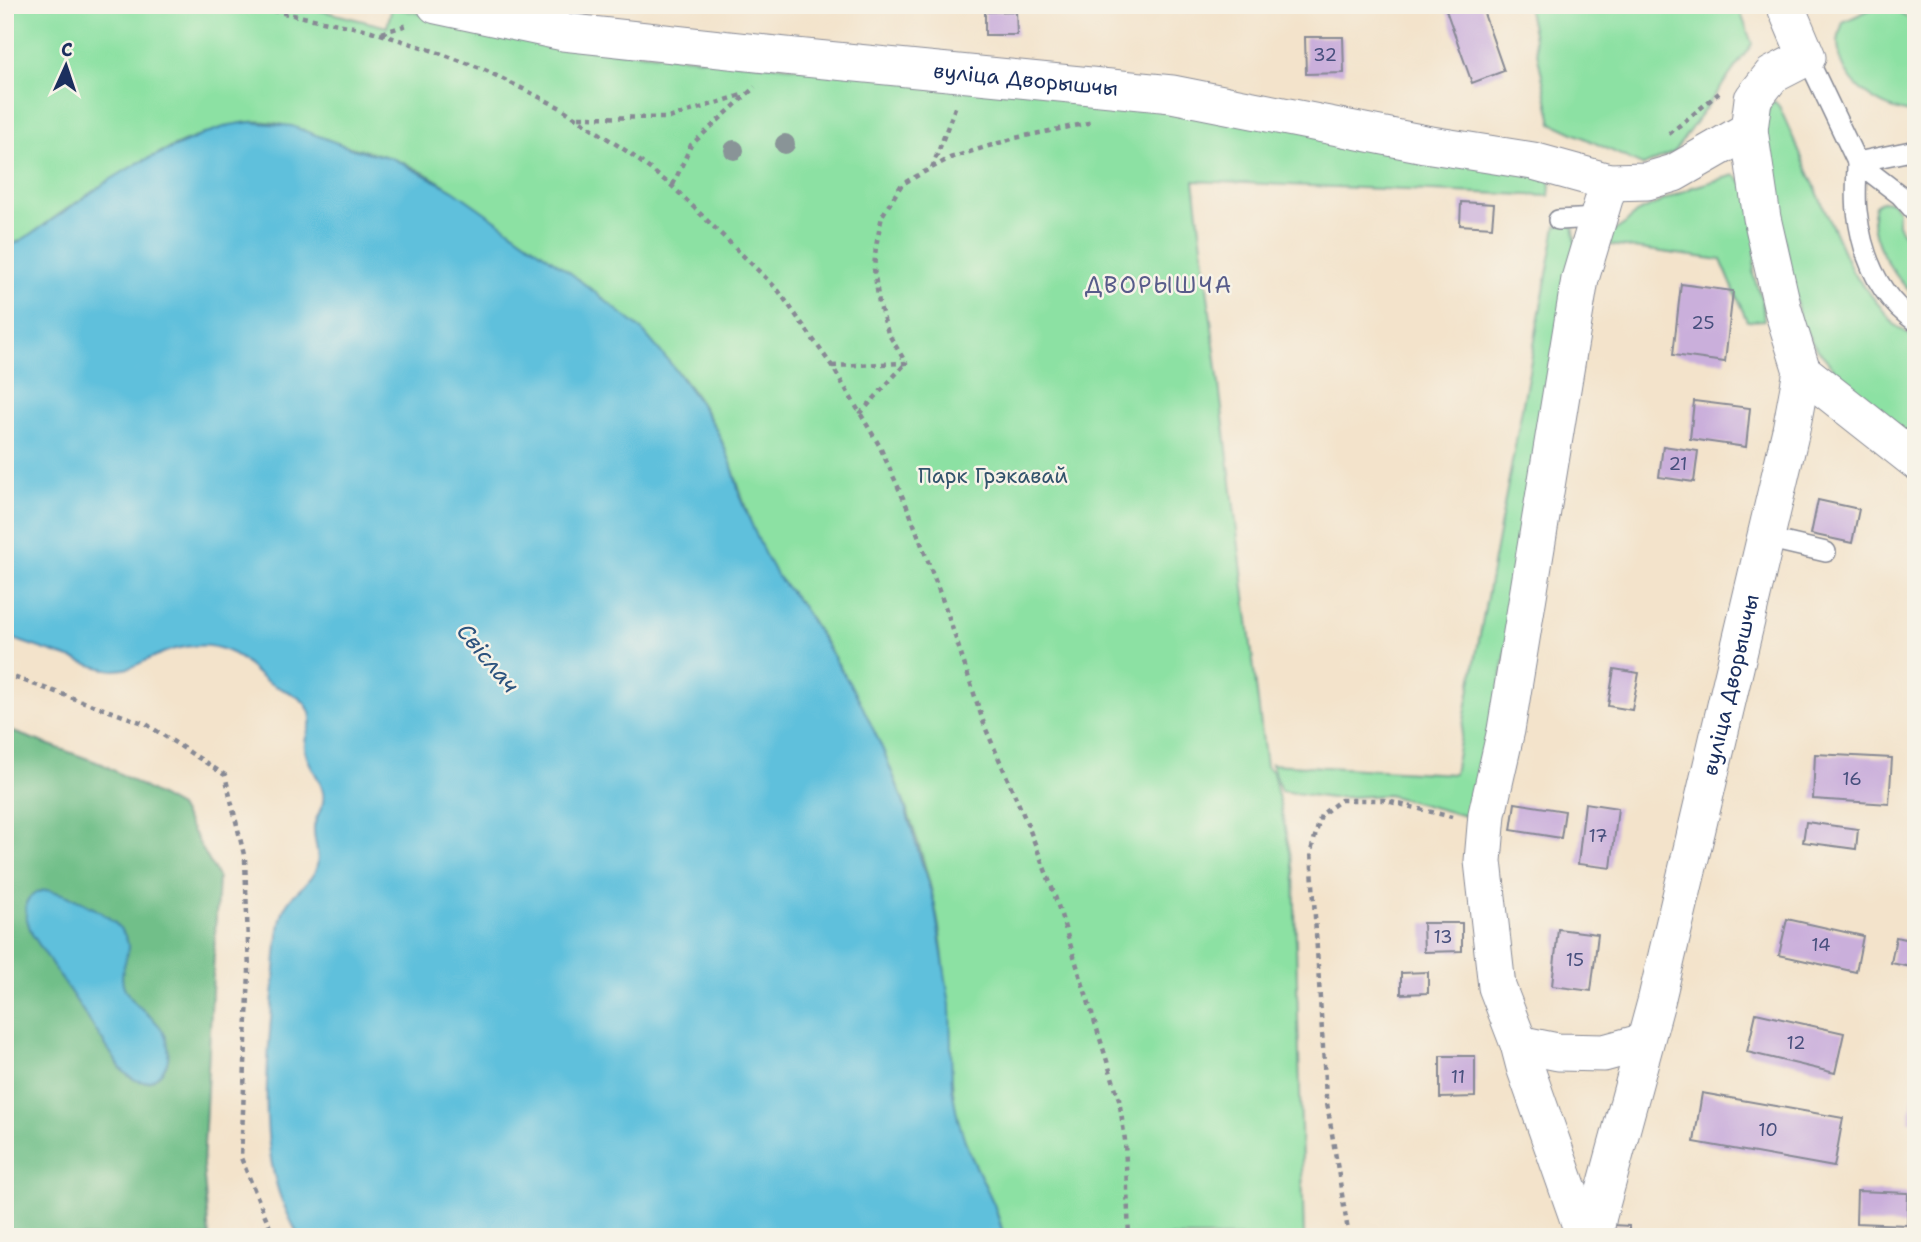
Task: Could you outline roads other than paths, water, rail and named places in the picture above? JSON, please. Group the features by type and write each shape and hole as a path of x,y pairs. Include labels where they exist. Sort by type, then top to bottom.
{"street":[{"name":"вуліца Дворышчы","path":"436,5 563,32 1172,94 1425,144 1533,161 1609,182 1647,181 1674,173 1749,130"},
{"path":"1785,5 1807,57"},
{"name":"вуліца Дворышчы","path":"1594,1237 1662,976 1791,430 1802,371 1783,310 1762,218 1749,130 1753,99 1772,75 1807,57"},
{"path":"1585,1237 1497,987 1483,861 1487,814 1506,730 1580,279 1609,182"},
{"path":"1802,371 1916,461"},
{"path":"1519,1044 1558,1052 1604,1053 1644,1042"}],"lane":[{"path":"1807,57 1857,162 1856,210 1866,255 1878,284 1899,311 1916,323"},
{"path":"1857,162 1916,150"},
{"path":"1857,162 1900,195 1916,213"},
{"path":"1558,220 1597,218"},
{"path":"1766,538 1826,552"}],"water":[{"name":"Свіслач","path":"250,122 292,126 353,149 392,158 453,190 568,271 641,329 697,399 717,431 731,463 741,500 764,553 777,576 802,606 859,699 903,801 934,902 950,1005 952,1089 958,1119 968,1150 994,1204 1004,1237 299,1237 281,1199 273,1169 267,1094 280,925 288,901 313,875 317,864 314,827 324,797 305,750 311,721 308,708 299,698 265,680 237,656 218,648 198,645 179,648 130,668 110,670 5,636 5,247 33,233 138,163 207,133"},
{"path":"47,890 69,896 95,909 125,935 128,945 122,976 124,987 166,1036 166,1065 154,1079 148,1082 138,1081 122,1070 32,934 27,919 27,900 38,892"}],"district":[{"name":"ДВОРЫШЧА","path":"1159,285"}],"park label":[{"name":"Парк Грэкавай","path":"993,476"}]}
